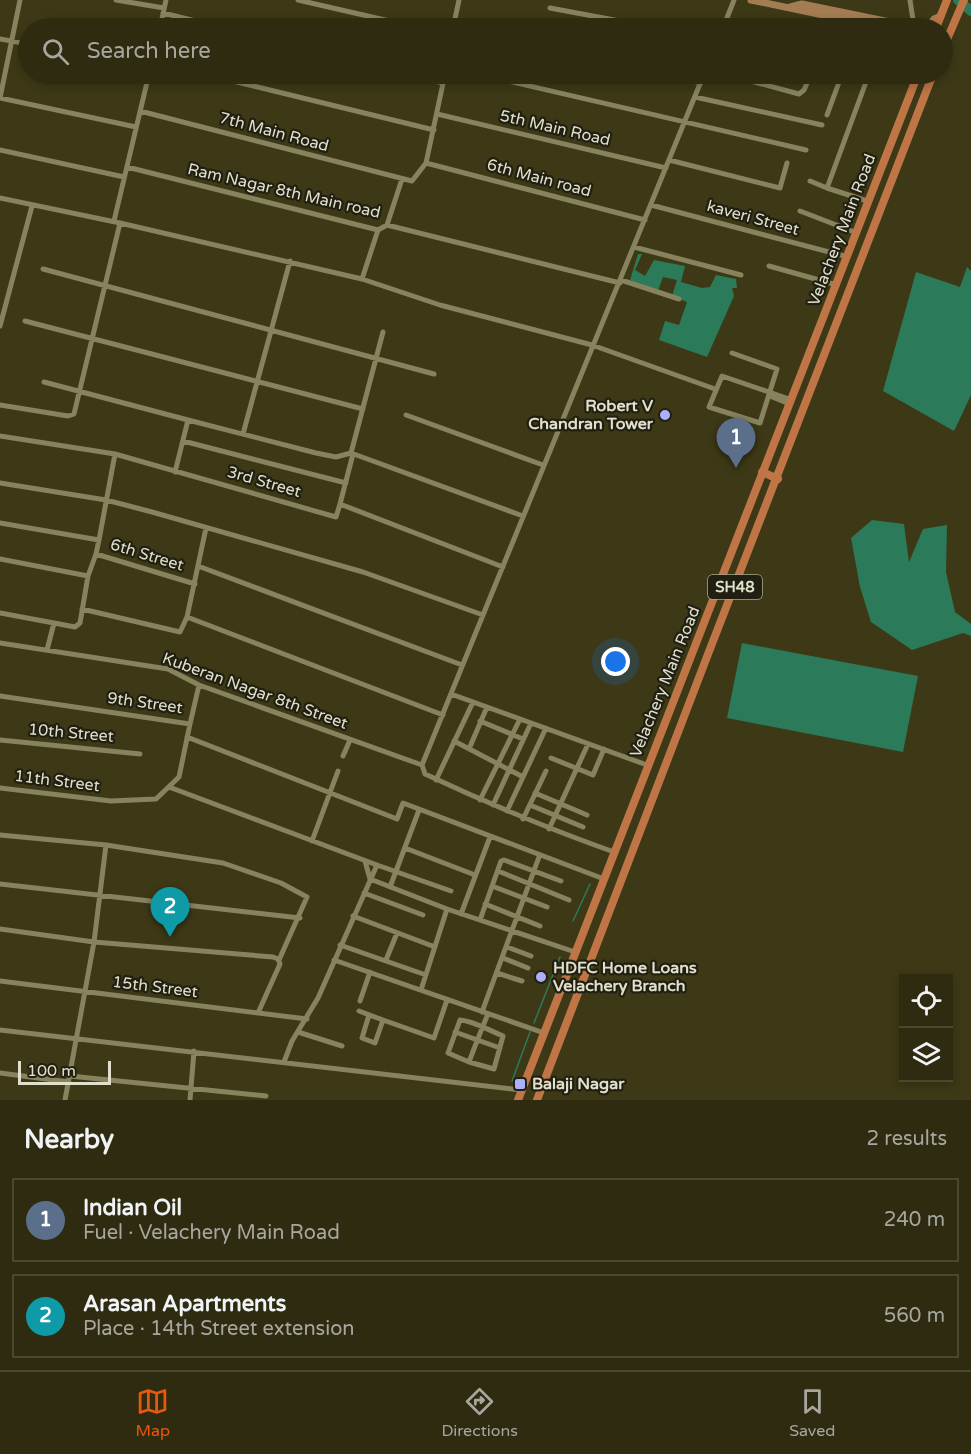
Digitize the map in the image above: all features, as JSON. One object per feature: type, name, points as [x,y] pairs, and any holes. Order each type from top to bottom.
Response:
[{"type":"main road","points":[[751,0],[835,18]]},
{"type":"main road","points":[[936,18],[941,16],[947,0]]},
{"type":"main road","points":[[953,28],[964,0]]},
{"type":"main road","points":[[790,7],[802,4],[868,18]]},
{"type":"main road","name":"Velachery Main Road","points":[[518,1100],[788,401],[837,285],[867,201],[914,84]]},
{"type":"main road","name":"Velachery Main Road","points":[[537,1100],[626,861],[778,479],[929,84]]},
{"type":"main road","points":[[762,472],[778,479]]},
{"type":"street","points":[[20,0],[0,98],[136,126]]},
{"type":"street","points":[[116,0],[189,18]]},
{"type":"street","points":[[162,18],[166,0]]},
{"type":"street","points":[[298,0],[376,18]]},
{"type":"street","points":[[456,18],[459,0]]},
{"type":"street","points":[[727,18],[734,0]]},
{"type":"street","points":[[910,0],[914,18]]},
{"type":"street","points":[[550,8],[604,18]]},
{"type":"street","points":[[0,39],[18,43]]},
{"type":"street","points":[[0,405],[68,416],[74,414],[105,284],[124,177],[147,84]]},
{"type":"street","points":[[245,84],[434,130]]},
{"type":"street","points":[[402,179],[414,180],[426,163],[443,84]]},
{"type":"street","points":[[521,84],[806,150]]},
{"type":"street","points":[[614,852],[523,819],[480,800],[425,774],[422,765],[591,345],[620,281],[701,84]]},
{"type":"street","points":[[762,84],[799,94],[807,84]]},
{"type":"street","points":[[827,115],[838,84]]},
{"type":"street","points":[[827,188],[865,84]]},
{"type":"street","points":[[695,97],[822,124]]},
{"type":"street","name":"7th Main Road","points":[[140,111],[402,179]]},
{"type":"street","name":"5th Main Road","points":[[437,114],[666,168]]},
{"type":"street","points":[[0,150],[124,177]]},
{"type":"street","points":[[669,160],[780,188],[787,163]]},
{"type":"street","name":"6th Main road","points":[[426,163],[645,220]]},
{"type":"street","name":"Ram Nagar 8th Main road","points":[[127,167],[378,230],[387,225],[402,179]]},
{"type":"street","points":[[810,182],[867,201]]},
{"type":"street","points":[[0,198],[117,222],[362,279],[440,305],[591,345],[715,389]]},
{"type":"street","name":"kaveri Street","points":[[651,205],[848,257]]},
{"type":"street","points":[[0,326],[32,206]]},
{"type":"street","points":[[800,211],[857,233]]},
{"type":"street","points":[[387,225],[620,281],[679,299]]},
{"type":"street","points":[[362,279],[378,230]]},
{"type":"street","points":[[634,247],[741,275]]},
{"type":"street","points":[[243,434],[290,261]]},
{"type":"street","points":[[769,266],[837,285]]},
{"type":"street","points":[[43,268],[434,374]]},
{"type":"street","points":[[25,321],[363,410]]},
{"type":"street","points":[[383,332],[340,504],[502,567]]},
{"type":"street","points":[[732,353],[777,369],[768,393],[760,423],[756,424],[710,407],[715,389],[722,376],[768,393],[788,401]]},
{"type":"street","points":[[44,382],[316,453],[336,457],[352,454],[523,516]]},
{"type":"street","points":[[406,416],[543,465]]},
{"type":"street","points":[[175,471],[188,420]]},
{"type":"street","name":"3rd Street","points":[[0,436],[115,454],[336,517],[340,504]]},
{"type":"street","points":[[183,441],[346,483]]},
{"type":"street","points":[[96,554],[115,454]]},
{"type":"street","points":[[0,483],[106,500],[363,572],[483,615]]},
{"type":"street","points":[[0,523],[99,540]]},
{"type":"street","points":[[0,614],[78,626],[82,609],[178,632],[182,629],[187,617],[206,528]]},
{"type":"street","name":"6th Street","points":[[82,609],[88,576],[96,554],[195,584]]},
{"type":"street","points":[[0,559],[88,576]]},
{"type":"street","points":[[198,566],[462,665]]},
{"type":"street","points":[[187,617],[442,716]]},
{"type":"street","points":[[47,650],[54,623]]},
{"type":"street","name":"Kuberan Nagar 8th Street","points":[[0,643],[168,669],[199,685],[422,765]]},
{"type":"street","points":[[190,724],[199,685]]},
{"type":"street","points":[[451,694],[647,765]]},
{"type":"street","name":"9th Street","points":[[0,696],[190,724],[179,777],[169,787]]},
{"type":"street","points":[[436,780],[472,702]]},
{"type":"street","points":[[469,749],[487,707]]},
{"type":"street","points":[[480,800],[520,719]]},
{"type":"street","points":[[480,721],[524,739]]},
{"type":"street","points":[[493,805],[531,723]]},
{"type":"street","points":[[507,811],[546,728]]},
{"type":"street","points":[[187,736],[397,819],[402,803],[604,879]]},
{"type":"street","name":"10th Street","points":[[0,740],[140,754]]},
{"type":"street","points":[[343,756],[350,740]]},
{"type":"street","points":[[454,741],[523,777]]},
{"type":"street","points":[[549,829],[588,744]]},
{"type":"street","points":[[551,758],[592,775],[604,749]]},
{"type":"street","points":[[312,841],[338,771]]},
{"type":"street","points":[[523,819],[546,771]]},
{"type":"street","points":[[169,787],[450,891]]},
{"type":"street","name":"11th Street","points":[[0,788],[111,801],[148,801],[160,797],[169,787]]},
{"type":"street","points":[[535,792],[587,815]]},
{"type":"street","points":[[530,805],[583,827]]},
{"type":"street","points":[[390,886],[419,810]]},
{"type":"street","points":[[0,835],[106,845],[223,863],[281,883],[307,897],[258,1013]]},
{"type":"street","points":[[461,914],[490,837]]},
{"type":"street","points":[[65,1100],[86,992],[106,845]]},
{"type":"street","points":[[405,848],[475,875]]},
{"type":"street","points":[[469,1062],[482,1027],[493,984],[539,856]]},
{"type":"street","points":[[480,920],[501,861],[504,860],[561,881]]},
{"type":"street","points":[[365,861],[370,879]]},
{"type":"street","points":[[284,1062],[298,1032],[307,1019],[377,865]]},
{"type":"street","points":[[498,871],[569,900]]},
{"type":"street","points":[[370,879],[461,914],[575,952]]},
{"type":"street","points":[[0,884],[300,918]]},
{"type":"street","points":[[492,886],[547,907]]},
{"type":"street","points":[[364,893],[423,915]]},
{"type":"street","points":[[485,904],[540,926]]},
{"type":"street","points":[[421,990],[447,909]]},
{"type":"street","points":[[353,916],[435,947]]},
{"type":"street","points":[[0,930],[94,942],[273,957],[279,960]]},
{"type":"street","points":[[386,960],[397,933]]},
{"type":"street","points":[[340,945],[426,975]]},
{"type":"street","points":[[507,947],[531,956]]},
{"type":"street","points":[[503,958],[528,968]]},
{"type":"street","points":[[334,960],[544,1033]]},
{"type":"street","points":[[360,1001],[370,972]]},
{"type":"street","points":[[497,973],[522,981]]},
{"type":"street","name":"15th Street","points":[[0,981],[307,1019]]},
{"type":"street","points":[[493,984],[501,987]]},
{"type":"street","points":[[359,1011],[434,1038],[447,1000]]},
{"type":"street","points":[[369,1015],[362,1038],[375,1043],[383,1020]]},
{"type":"street","points":[[460,1020],[482,1027],[503,1036],[494,1069],[448,1055],[460,1020]]},
{"type":"street","points":[[0,1030],[521,1090]]},
{"type":"street","points":[[298,1032],[342,1046]]},
{"type":"street","points":[[455,1032],[500,1048]]},
{"type":"street","points":[[190,1100],[194,1051]]},
{"type":"street","points":[[0,1073],[266,1096]]},
{"type":"shaded area","points":[[638,254],[642,254],[635,270],[645,276],[654,260],[685,266],[681,282],[702,288],[710,287],[716,275],[736,279],[737,288],[732,288],[734,296],[707,357],[659,340],[665,321],[679,325],[687,302],[672,296],[677,280],[663,277],[658,291],[630,280]]},
{"type":"shaded area","points":[[967,267],[971,271],[971,395],[954,431],[883,391],[916,272],[960,287]]},
{"type":"shaded area","points":[[872,520],[904,524],[909,562],[923,529],[947,525],[946,572],[955,612],[971,624],[971,636],[963,633],[912,650],[871,622],[860,587],[851,538]]},
{"type":"shaded area","points":[[742,643],[918,676],[903,752],[727,718]]},
{"type":"waterway","points":[[958,0],[971,11]]},
{"type":"waterway","points":[[573,921],[590,884]]},
{"type":"waterway","points":[[534,1023],[560,957]]},
{"type":"waterway","points":[[512,1081],[530,1032]]},
{"type":"place","name":"Robert V Chandran Tower","points":[[665,415]]},
{"type":"place","name":"Indian Oil","points":[[736,468]]},
{"type":"place","name":"Arasan Apartments","points":[[170,937]]},
{"type":"place","name":"HDFC Home Loans Velachery Branch","points":[[541,977]]},
{"type":"place","name":"Balaji Nagar","points":[[520,1084]]}]
